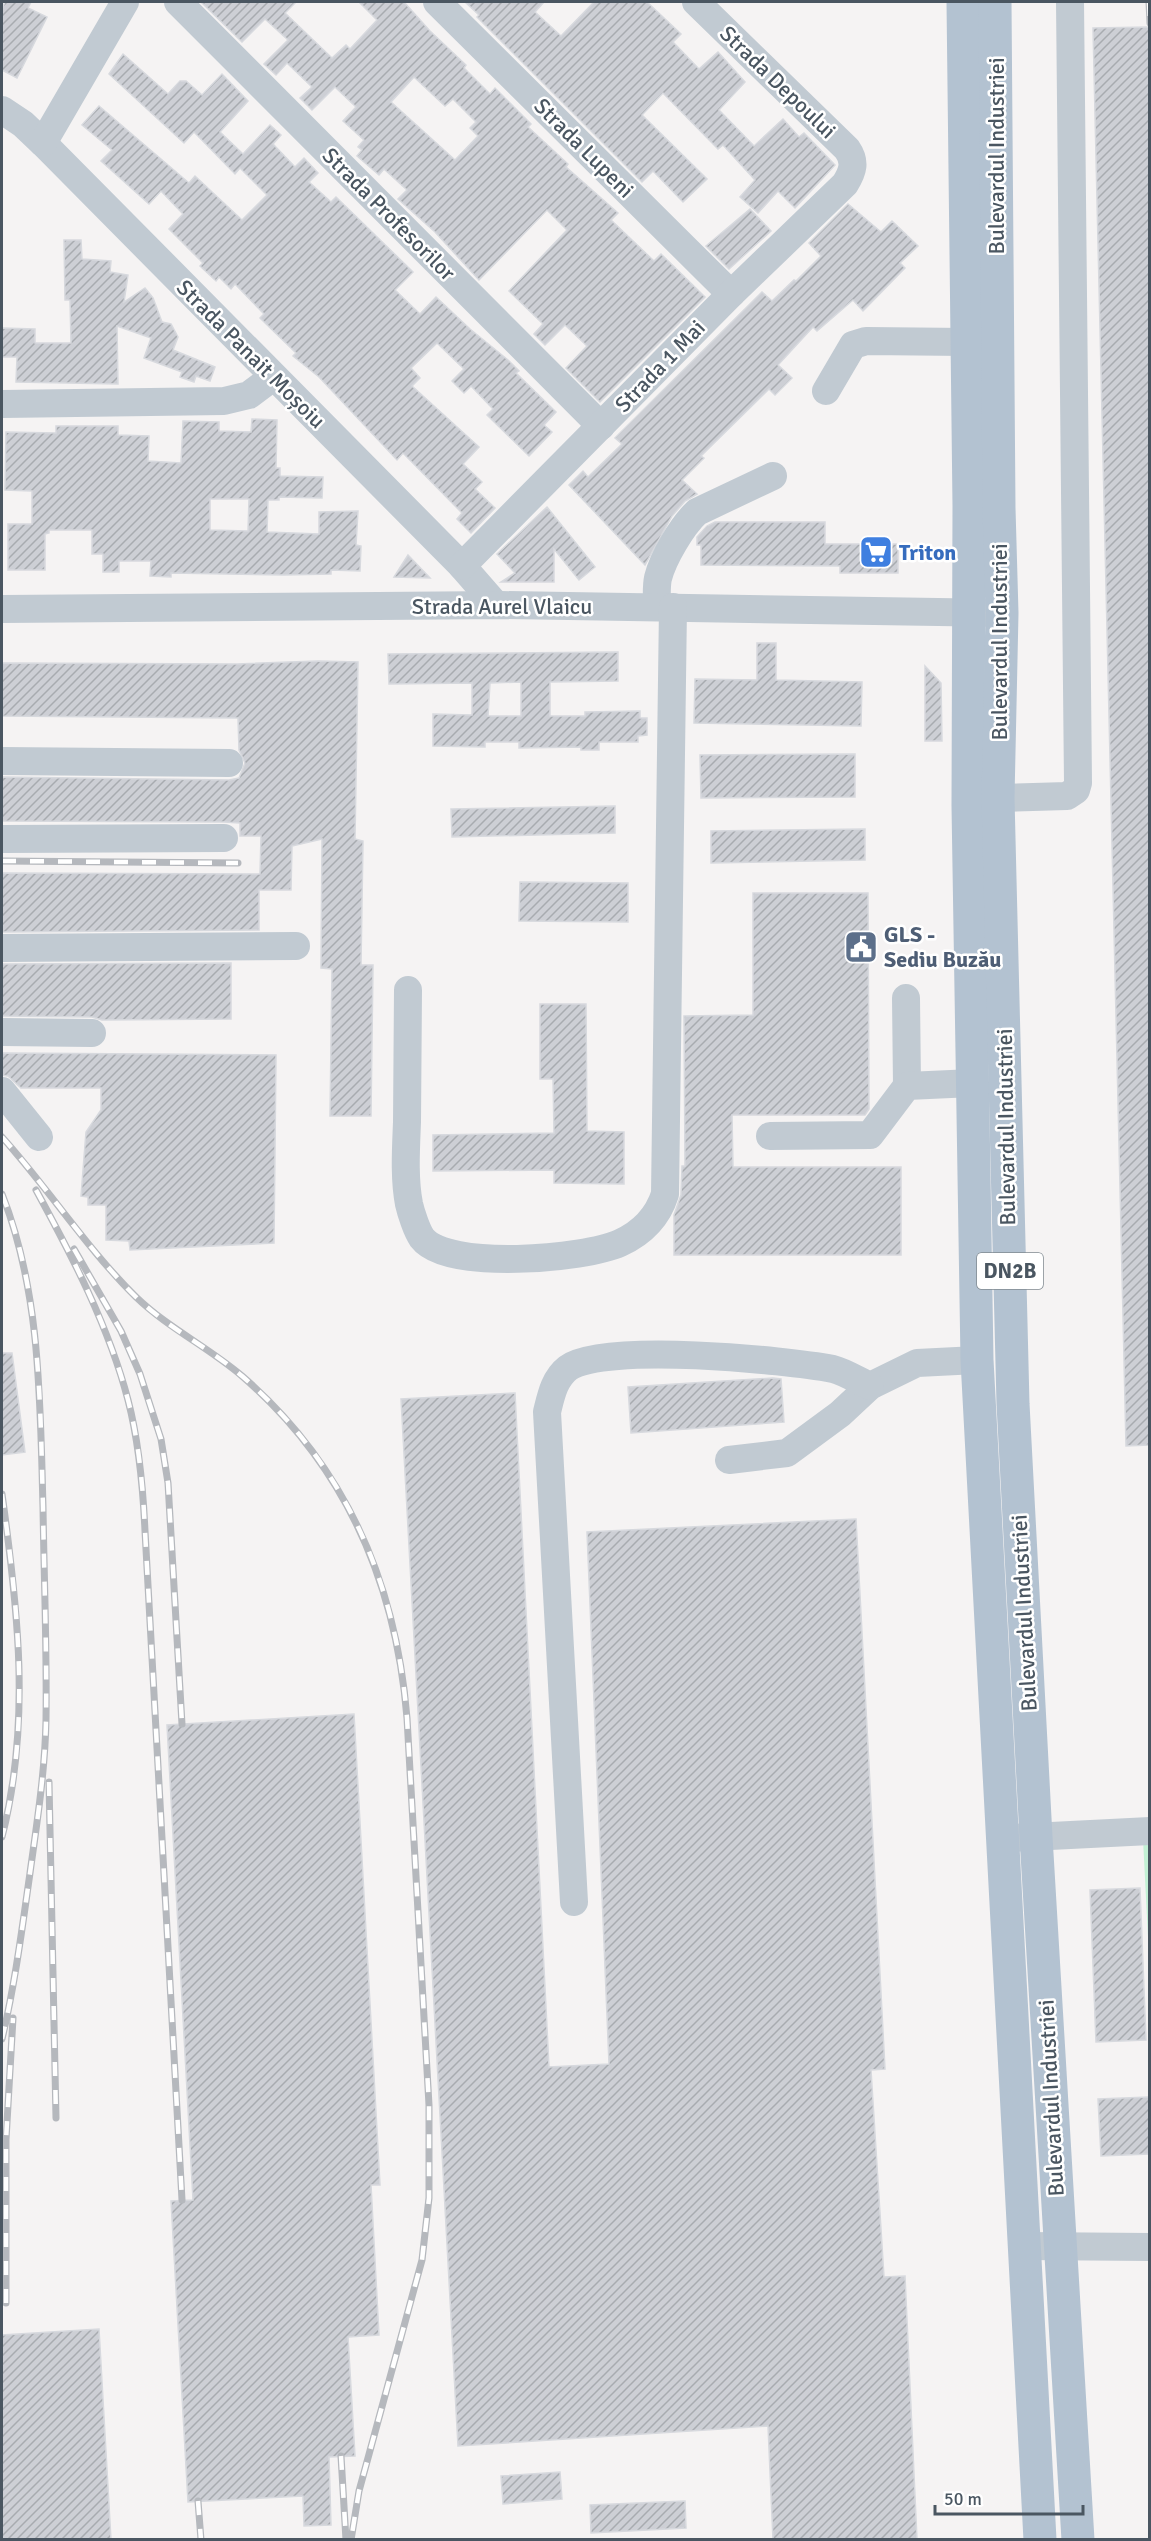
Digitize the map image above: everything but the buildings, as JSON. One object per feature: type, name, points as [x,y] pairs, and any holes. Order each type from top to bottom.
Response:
[{"type":"main road","name":"Bulevardul Industriei","points":[[963,2],[969,613],[968,807],[977,1360],[1040,2540]]},
{"type":"main road","name":"Bulevardul Industriei","points":[[996,2],[999,497],[1002,613],[998,798],[1013,1404],[1078,2540]]},
{"type":"street","points":[[43,143],[126,2]]},
{"type":"street","name":"Strada Profesorilor","points":[[178,2],[601,426]]},
{"type":"street","name":"Strada Lupeni","points":[[437,2],[731,294]]},
{"type":"street","name":"Strada Depoului","points":[[696,2],[847,149],[854,159],[853,165]]},
{"type":"street","points":[[998,798],[1067,796],[1076,790],[1078,783],[1070,2]]},
{"type":"street","name":"Strada Panait Moșoiu","points":[[2,110],[23,124],[43,143],[462,566],[496,605]]},
{"type":"street","name":"Strada 1 Mai","points":[[462,566],[731,294],[845,184],[853,165]]},
{"type":"street","points":[[826,391],[853,345],[866,341],[967,342]]},
{"type":"street","points":[[2,404],[224,401],[249,395],[273,377]]},
{"type":"street","points":[[408,990],[406,1144],[409,1205],[422,1238],[444,1253],[483,1259],[576,1255],[620,1243],[646,1226],[660,1210],[665,1194],[665,607],[659,576],[682,528],[690,519],[698,512],[773,476]]},
{"type":"street","name":"Strada Aurel Vlaicu","points":[[2,609],[496,605],[1002,613]]},
{"type":"street","points":[[2,761],[229,763]]},
{"type":"street","points":[[2,839],[224,838]]},
{"type":"street","points":[[2,948],[296,946]]},
{"type":"street","points":[[770,1136],[870,1135],[907,1086],[906,998]]},
{"type":"street","points":[[2,1032],[92,1033]]},
{"type":"street","points":[[907,1086],[973,1083]]},
{"type":"street","points":[[2,1091],[39,1137]]},
{"type":"street","points":[[574,1902],[547,1412],[553,1386],[569,1367],[603,1359],[696,1354],[836,1370],[870,1386]]},
{"type":"street","points":[[729,1460],[787,1453],[840,1414],[870,1386],[917,1363],[977,1360]]},
{"type":"street","points":[[836,1370],[840,1414]]},
{"type":"street","points":[[1002,1839],[1149,1831]]},
{"type":"street","points":[[1024,2246],[1149,2247]]},
{"type":"green space","points":[[1149,1838],[1149,1957],[1143,1839]]},
{"type":"railway","points":[[1149,2],[1150,23]]},
{"type":"railway","points":[[2,861],[238,863]]},
{"type":"railway","points":[[2,1137],[118,1279],[148,1308],[242,1376],[278,1411],[310,1448],[337,1488],[359,1530],[377,1574],[391,1620],[401,1668],[407,1718],[429,2105],[429,2198],[422,2260],[359,2491],[351,2540]]},
{"type":"railway","points":[[36,1190],[76,1266],[111,1346],[128,1400],[138,1448],[144,1514],[182,2200]]},
{"type":"railway","points":[[2,1194],[15,1232],[24,1270],[36,1348],[41,1428],[46,1693],[44,1759],[38,1816],[18,1956],[2,2039]]},
{"type":"railway","points":[[74,1249],[121,1331],[140,1374],[161,1439],[168,1483],[182,1724]]},
{"type":"railway","points":[[2,1494],[13,1580],[19,1666],[16,1751],[11,1794],[2,1837]]},
{"type":"railway","points":[[49,1782],[56,2118]]},
{"type":"railway","points":[[6,2303],[6,2140],[13,2018]]},
{"type":"railway","points":[[341,2456],[346,2540]]},
{"type":"railway","points":[[198,2501],[201,2540]]},
{"type":"place","name":"Triton","points":[[876,552]]},
{"type":"place","name":"GLS - Sediu Buzău","points":[[861,947]]}]
